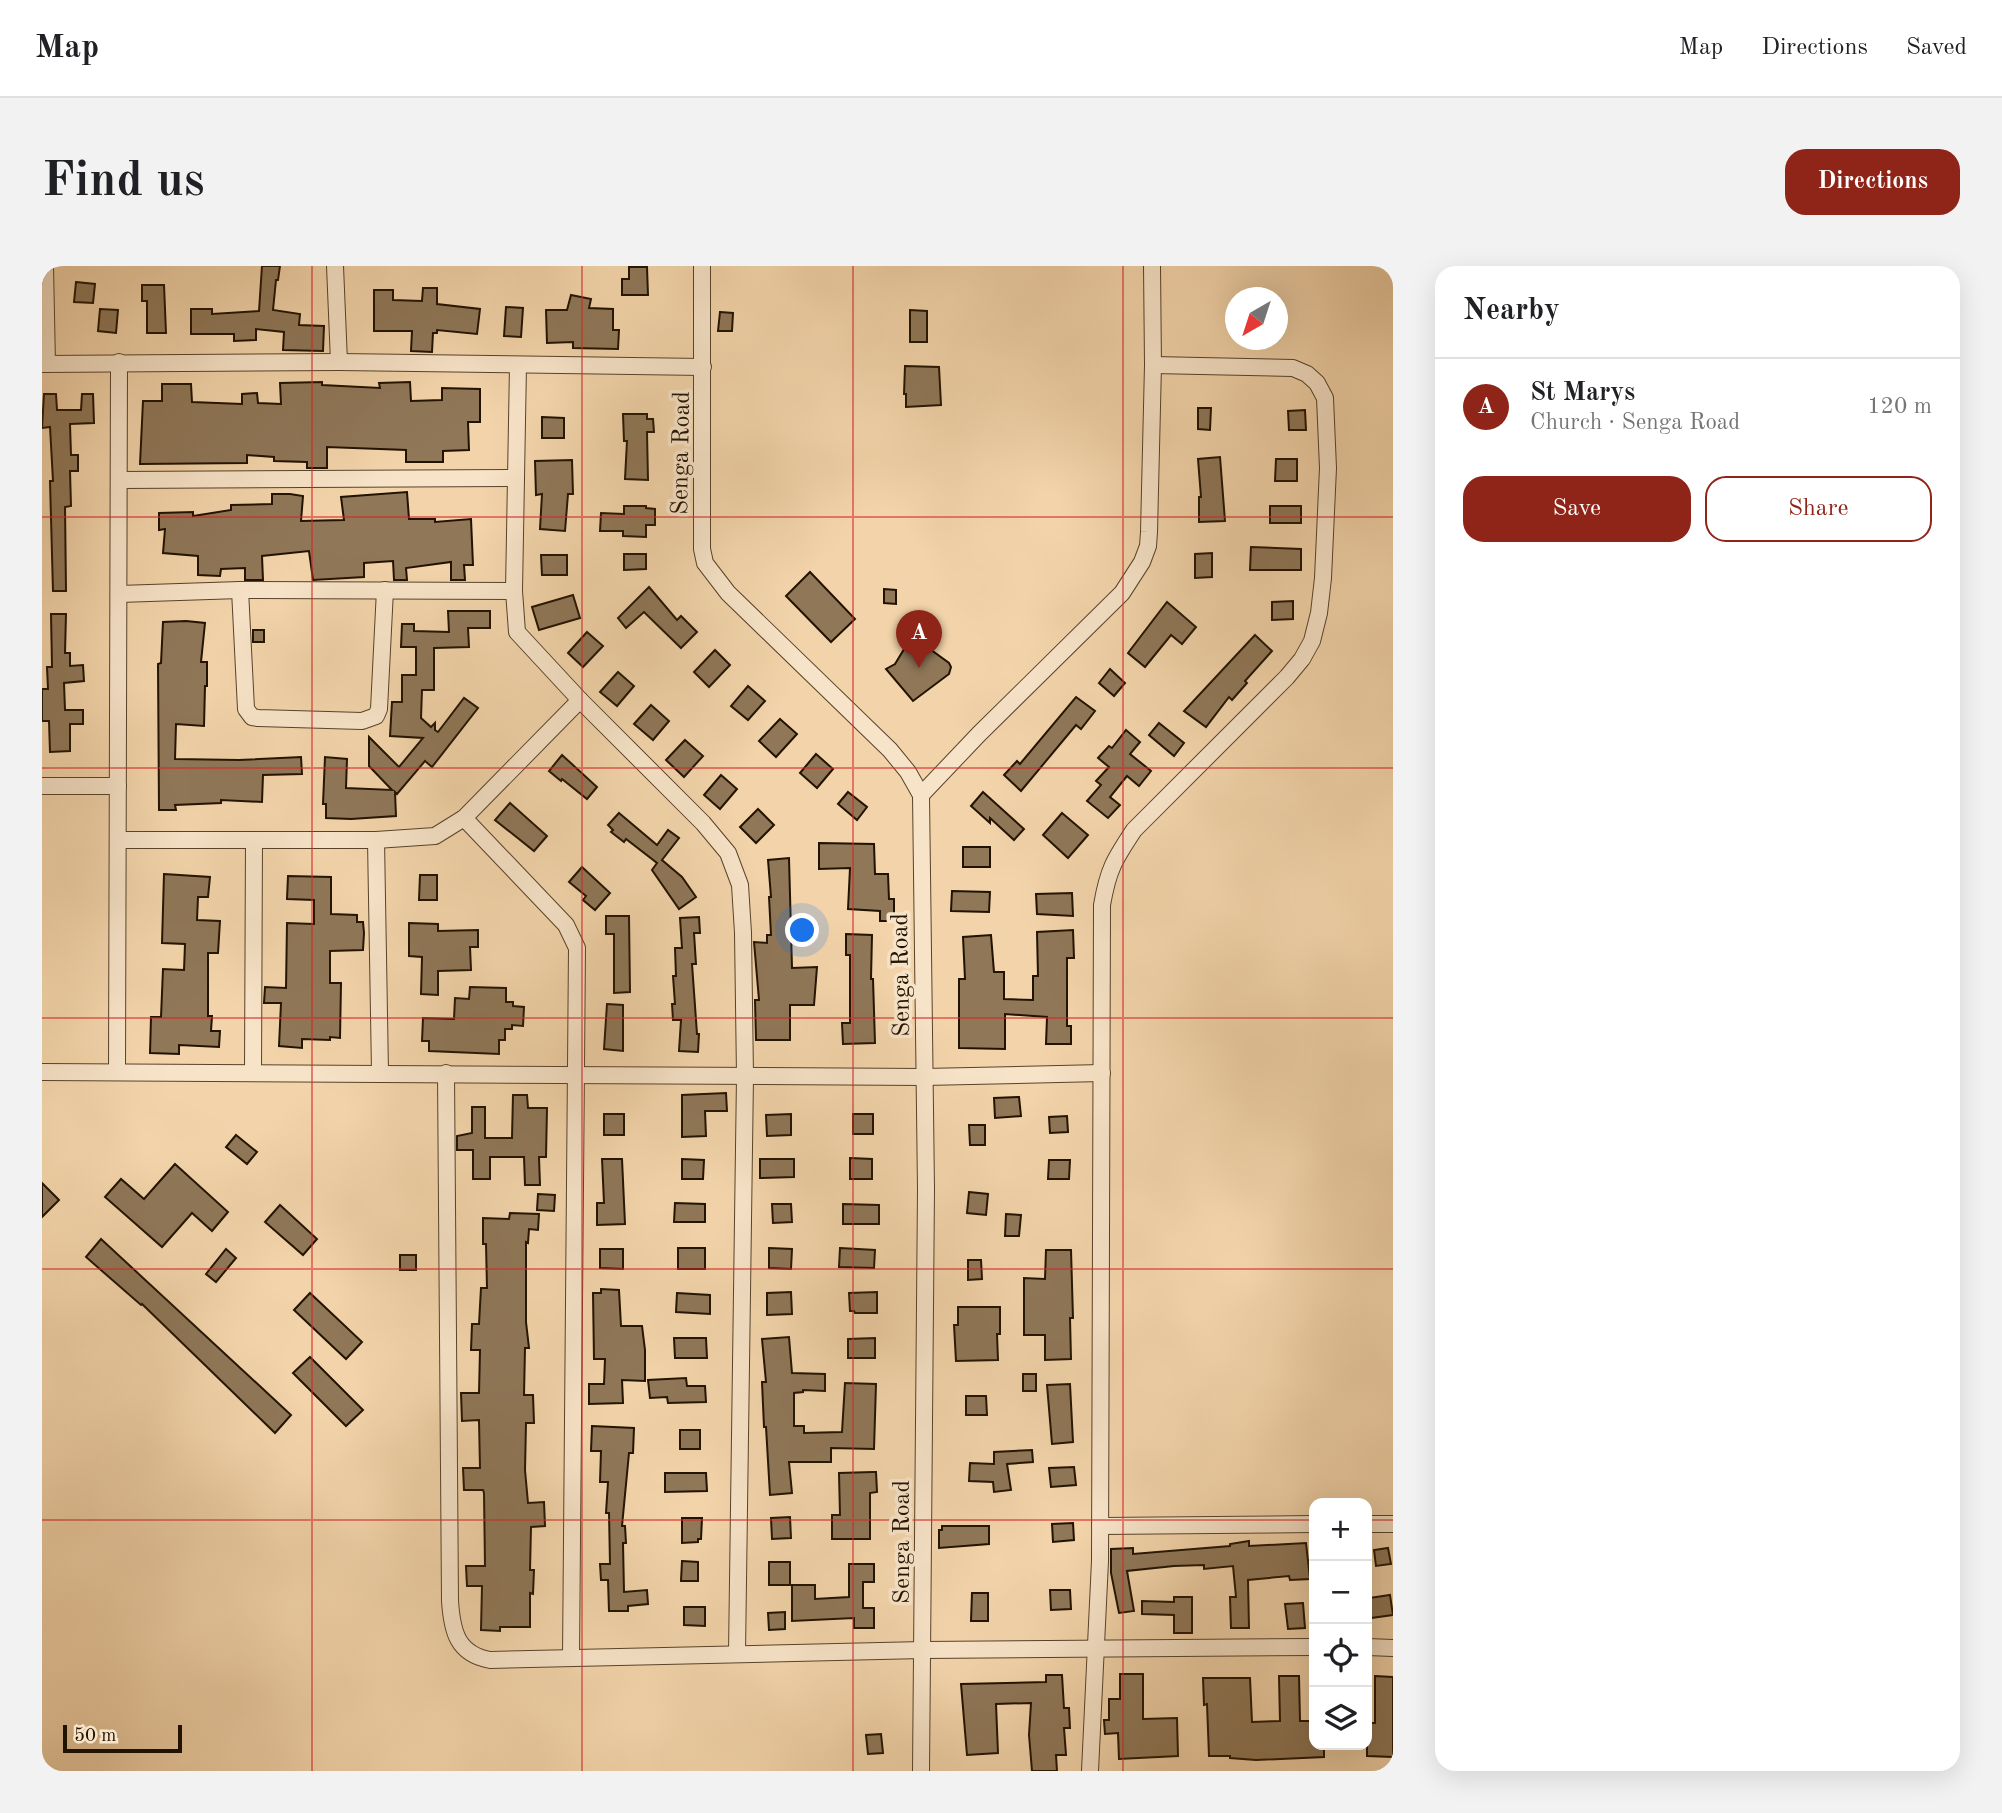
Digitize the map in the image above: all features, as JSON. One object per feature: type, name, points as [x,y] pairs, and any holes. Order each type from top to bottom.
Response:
[{"type":"street","points":[[45,266],[44,364],[339,362],[703,367]]},
{"type":"street","points":[[335,266],[339,362]]},
{"type":"street","name":"Senga Road","points":[[702,266],[702,550],[705,563],[728,593],[899,760],[921,794],[926,1189],[920,1771]]},
{"type":"street","points":[[921,794],[1122,593],[1142,562],[1148,546],[1149,532],[1153,365],[1152,266]]},
{"type":"street","points":[[117,1072],[119,362]]},
{"type":"street","points":[[518,365],[514,591],[515,624],[520,637],[703,823],[728,853],[740,886],[745,1076],[737,1653]]},
{"type":"street","points":[[1101,1771],[1090,1771],[1100,1526],[1102,905],[1107,876],[1116,856],[1134,831],[1302,659],[1312,640],[1324,578],[1328,468],[1325,398],[1317,383],[1307,374],[1293,368],[1153,365]]},
{"type":"street","points":[[119,480],[516,478]]},
{"type":"street","points":[[119,594],[240,590],[514,591]]},
{"type":"street","points":[[240,590],[248,714],[258,718],[362,721],[376,716],[379,709],[385,590]]},
{"type":"street","points":[[118,840],[376,840],[435,836],[464,818],[580,700]]},
{"type":"street","points":[[42,786],[118,786]]},
{"type":"street","points":[[464,818],[566,925],[575,941],[578,954],[571,1657]]},
{"type":"street","points":[[253,1073],[254,840]]},
{"type":"street","points":[[376,840],[380,1072]]},
{"type":"street","points":[[42,1072],[924,1077],[1102,1073]]},
{"type":"street","points":[[446,1073],[451,1624],[463,1647],[481,1659],[923,1650],[1309,1647]]},
{"type":"street","points":[[1100,1526],[1309,1524]]},
{"type":"street","points":[[1372,1524],[1393,1524]]},
{"type":"street","points":[[1372,1647],[1393,1647]]},
{"type":"building","points":[[262,266],[280,266],[273,310],[300,314],[299,325],[324,326],[323,351],[283,350],[284,332],[256,329],[256,340],[234,341],[234,334],[191,334],[191,309],[212,309],[212,314],[259,311]]},
{"type":"building","points":[[629,267],[647,267],[648,295],[622,295],[622,279],[629,279]]},
{"type":"building","points":[[76,282],[95,284],[93,303],[74,302]]},
{"type":"building","points":[[142,285],[164,285],[166,333],[147,333],[147,301],[142,301]]},
{"type":"building","points":[[423,288],[437,288],[437,304],[480,309],[477,334],[437,330],[437,333],[433,333],[432,352],[411,351],[412,331],[374,331],[374,290],[393,290],[393,300],[422,301]]},
{"type":"building","points":[[571,295],[591,299],[589,308],[613,309],[613,330],[619,330],[618,349],[573,348],[573,342],[547,343],[546,310],[567,310]]},
{"type":"building","points":[[506,307],[523,308],[521,337],[504,336]]},
{"type":"building","points":[[100,309],[118,310],[116,333],[98,331]]},
{"type":"building","points":[[910,310],[927,311],[927,342],[910,342]]},
{"type":"building","points":[[720,312],[733,313],[732,331],[718,331]]},
{"type":"building","points":[[905,366],[939,367],[941,405],[906,407]]},
{"type":"building","points":[[322,382],[322,385],[380,388],[379,383],[410,382],[411,401],[442,400],[442,388],[480,389],[480,422],[468,422],[469,450],[443,451],[443,462],[406,462],[406,450],[327,447],[327,468],[307,468],[307,462],[274,461],[274,457],[247,455],[247,463],[140,464],[143,401],[162,401],[162,384],[191,384],[192,402],[242,404],[242,394],[257,393],[258,403],[281,404],[280,383]]},
{"type":"building","points":[[44,394],[56,394],[57,410],[81,410],[82,394],[93,394],[94,423],[70,424],[71,455],[78,455],[78,471],[70,471],[71,506],[65,507],[66,591],[53,591],[50,481],[53,481],[50,427],[42,428]]},
{"type":"building","points":[[1198,408],[1211,408],[1210,430],[1198,429]]},
{"type":"building","points":[[1305,410],[1306,430],[1289,430],[1288,411]]},
{"type":"building","points":[[623,414],[647,414],[647,419],[653,419],[654,432],[647,432],[648,480],[625,479],[627,441],[624,441]]},
{"type":"building","points":[[542,417],[564,418],[564,438],[542,438]]},
{"type":"building","points":[[1220,457],[1225,521],[1199,522],[1201,497],[1198,459]]},
{"type":"building","points":[[1276,459],[1297,459],[1297,481],[1275,481]]},
{"type":"building","points":[[572,460],[573,494],[568,494],[565,531],[540,529],[542,494],[536,495],[535,461]]},
{"type":"building","points":[[407,492],[409,519],[435,519],[435,522],[471,519],[473,565],[464,565],[465,580],[451,580],[451,562],[406,568],[407,580],[394,580],[393,561],[364,563],[364,577],[313,580],[309,551],[262,556],[263,580],[245,580],[245,568],[221,569],[220,576],[198,575],[198,556],[163,553],[165,529],[159,530],[159,513],[193,512],[193,516],[231,510],[231,505],[272,504],[272,494],[290,494],[303,496],[301,521],[344,520],[341,497]]},
{"type":"building","points":[[624,506],[646,506],[655,509],[655,525],[646,525],[646,537],[623,536],[623,531],[600,531],[601,513],[624,514]]},
{"type":"building","points":[[1270,506],[1301,506],[1301,523],[1270,523]]},
{"type":"building","points":[[1251,547],[1301,549],[1301,570],[1250,570]]},
{"type":"building","points":[[1212,553],[1212,577],[1195,578],[1195,554]]},
{"type":"building","points":[[624,554],[646,554],[646,569],[624,570]]},
{"type":"building","points":[[541,555],[567,555],[567,575],[542,575]]},
{"type":"building","points":[[810,572],[855,619],[831,642],[786,596]]},
{"type":"building","points":[[649,587],[677,620],[681,616],[697,632],[681,648],[644,612],[626,628],[618,618]]},
{"type":"building","points":[[884,589],[896,590],[896,604],[884,603]]},
{"type":"building","points":[[573,595],[580,618],[539,630],[532,607]]},
{"type":"building","points":[[1293,601],[1293,619],[1272,620],[1272,602]]},
{"type":"building","points":[[1167,602],[1196,627],[1182,644],[1171,635],[1145,667],[1128,653]]},
{"type":"building","points":[[448,611],[490,611],[490,628],[468,628],[469,647],[434,648],[434,690],[422,690],[421,718],[431,727],[435,723],[435,730],[438,732],[464,698],[478,708],[432,767],[425,761],[397,794],[395,792],[396,816],[326,818],[326,804],[323,804],[325,757],[347,759],[346,788],[392,790],[369,766],[369,737],[399,767],[423,738],[390,736],[392,702],[402,702],[402,675],[416,675],[416,647],[401,647],[402,624],[414,624],[414,631],[449,632]]},
{"type":"building","points":[[51,614],[66,614],[65,653],[70,653],[70,666],[83,665],[84,681],[64,683],[65,710],[83,710],[83,724],[70,724],[70,751],[50,752],[49,721],[42,721],[42,689],[48,689],[47,667],[52,667]]},
{"type":"building","points":[[163,622],[205,623],[201,662],[207,662],[204,726],[176,724],[175,759],[301,757],[302,774],[263,775],[262,802],[221,800],[221,803],[175,805],[176,810],[159,810],[158,664],[161,663]]},
{"type":"building","points":[[253,630],[264,630],[264,642],[253,642]]},
{"type":"building","points":[[587,632],[603,646],[583,667],[568,653]]},
{"type":"building","points":[[1255,635],[1272,651],[1232,700],[1229,697],[1206,727],[1184,711]]},
{"type":"building","points":[[912,636],[951,667],[949,674],[913,701],[886,669],[895,664]]},
{"type":"building","points":[[715,650],[730,665],[709,687],[694,672]]},
{"type":"building","points":[[1110,669],[1125,683],[1114,696],[1099,683]]},
{"type":"building","points":[[618,672],[634,686],[617,706],[600,692]]},
{"type":"building","points":[[748,686],[765,701],[748,720],[731,706]]},
{"type":"building","points":[[1076,697],[1095,711],[1081,729],[1076,725],[1021,791],[1004,775],[1017,761],[1020,764]]},
{"type":"building","points":[[651,705],[669,721],[653,740],[634,724]]},
{"type":"building","points":[[780,719],[797,734],[776,757],[759,741]]},
{"type":"building","points":[[1159,723],[1184,743],[1174,756],[1149,735]]},
{"type":"building","points":[[1126,730],[1140,742],[1130,754],[1151,771],[1139,786],[1127,776],[1110,797],[1120,805],[1108,818],[1087,801],[1101,785],[1096,781],[1109,767],[1098,758],[1109,746],[1112,748]]},
{"type":"building","points":[[685,740],[703,756],[684,777],[666,760]]},
{"type":"building","points":[[816,754],[833,769],[817,788],[800,773]]},
{"type":"building","points":[[562,755],[597,787],[587,799],[549,771]]},
{"type":"building","points":[[721,775],[737,789],[720,809],[704,795]]},
{"type":"building","points":[[848,792],[867,807],[857,820],[838,804]]},
{"type":"building","points":[[983,792],[1024,829],[1014,840],[990,818],[990,823],[971,806]]},
{"type":"building","points":[[510,803],[547,836],[534,851],[495,820]]},
{"type":"building","points":[[758,809],[774,825],[756,843],[740,827]]},
{"type":"building","points":[[619,813],[657,845],[668,830],[679,838],[662,860],[682,877],[696,897],[679,909],[652,870],[657,863],[626,839],[624,842],[611,832],[613,830],[608,825]]},
{"type":"building","points":[[1062,813],[1088,835],[1068,858],[1043,835]]},
{"type":"building","points":[[819,843],[874,844],[875,874],[888,874],[889,899],[894,899],[894,921],[880,921],[880,911],[848,909],[850,868],[819,869]]},
{"type":"building","points":[[963,847],[990,847],[990,867],[963,867]]},
{"type":"building","points":[[789,858],[792,968],[817,967],[814,1005],[790,1005],[790,1040],[756,1040],[755,1000],[759,1000],[754,942],[767,943],[767,935],[771,935],[768,860]]},
{"type":"building","points":[[582,867],[610,893],[595,910],[583,900],[586,896],[569,882]]},
{"type":"building","points":[[164,874],[210,877],[208,897],[198,897],[197,920],[220,921],[218,953],[208,953],[208,1016],[212,1016],[211,1031],[220,1031],[219,1047],[179,1045],[179,1054],[150,1053],[151,1017],[161,1017],[163,969],[184,970],[185,944],[162,943]]},
{"type":"building","points":[[420,875],[437,875],[437,900],[419,900]]},
{"type":"building","points":[[288,876],[331,877],[331,914],[357,915],[357,922],[363,922],[364,933],[363,950],[330,951],[330,983],[341,983],[340,1038],[302,1039],[302,1048],[279,1046],[281,1003],[264,1003],[265,987],[286,988],[287,923],[314,924],[314,900],[287,899]]},
{"type":"building","points":[[952,891],[990,892],[989,912],[951,911]]},
{"type":"building","points":[[1072,893],[1073,916],[1037,914],[1036,894]]},
{"type":"building","points":[[606,916],[629,916],[630,992],[614,993],[614,934],[606,934]]},
{"type":"building","points":[[699,917],[700,933],[694,933],[696,964],[692,964],[699,1034],[698,1052],[679,1051],[681,1020],[673,1020],[672,1004],[675,1004],[675,948],[682,948],[680,918]]},
{"type":"building","points":[[409,923],[438,924],[438,931],[478,930],[478,947],[470,947],[471,970],[438,971],[438,995],[421,994],[422,957],[409,956]]},
{"type":"building","points":[[1073,930],[1074,958],[1067,958],[1067,1026],[1071,1026],[1071,1044],[1046,1044],[1047,1017],[1005,1014],[1005,1049],[959,1048],[959,979],[965,979],[963,937],[991,935],[994,972],[1004,972],[1004,999],[1033,1000],[1033,976],[1038,976],[1037,932]]},
{"type":"building","points":[[846,934],[872,935],[871,979],[875,1043],[843,1044],[842,1023],[850,1023],[850,955],[846,955]]},
{"type":"building","points":[[470,987],[506,988],[506,1002],[524,1007],[523,1026],[512,1025],[512,1029],[505,1029],[505,1040],[499,1040],[499,1054],[429,1051],[429,1041],[422,1041],[423,1018],[454,1019],[455,998],[469,999]]},
{"type":"building","points":[[607,1004],[623,1005],[623,1051],[604,1049]]},
{"type":"building","points":[[726,1093],[727,1111],[705,1111],[706,1136],[682,1137],[682,1095]]},
{"type":"building","points":[[513,1095],[527,1095],[528,1108],[547,1108],[546,1157],[539,1157],[540,1185],[525,1185],[524,1157],[490,1157],[490,1179],[473,1179],[473,1150],[457,1150],[457,1136],[472,1133],[472,1107],[485,1107],[485,1138],[512,1138]]},
{"type":"building","points":[[1019,1097],[1021,1116],[995,1118],[994,1098]]},
{"type":"building","points":[[604,1114],[624,1114],[624,1135],[604,1135]]},
{"type":"building","points":[[791,1114],[791,1135],[767,1136],[766,1115]]},
{"type":"building","points":[[853,1114],[873,1114],[873,1134],[853,1134]]},
{"type":"building","points":[[1067,1116],[1068,1132],[1050,1133],[1049,1117]]},
{"type":"building","points":[[969,1125],[985,1125],[985,1145],[970,1145]]},
{"type":"building","points":[[236,1135],[257,1152],[247,1164],[226,1147]]},
{"type":"building","points":[[850,1158],[872,1159],[872,1179],[850,1179]]},
{"type":"building","points":[[602,1159],[622,1159],[625,1224],[597,1225],[597,1203],[604,1203]]},
{"type":"building","points":[[682,1159],[704,1160],[703,1179],[682,1179]]},
{"type":"building","points":[[760,1159],[794,1159],[794,1177],[760,1178]]},
{"type":"building","points":[[1049,1160],[1070,1160],[1069,1179],[1048,1179]]},
{"type":"building","points":[[175,1164],[228,1212],[212,1231],[192,1213],[162,1247],[105,1197],[121,1179],[144,1199]]},
{"type":"building","points":[[42,1183],[59,1200],[42,1217]]},
{"type":"building","points":[[969,1192],[988,1194],[986,1215],[967,1213]]},
{"type":"building","points":[[538,1194],[555,1195],[554,1211],[537,1210]]},
{"type":"building","points":[[675,1203],[705,1204],[705,1222],[674,1222]]},
{"type":"building","points":[[772,1204],[791,1204],[792,1222],[773,1223]]},
{"type":"building","points":[[843,1204],[879,1205],[879,1224],[843,1224]]},
{"type":"building","points":[[280,1205],[317,1239],[303,1255],[265,1222]]},
{"type":"building","points":[[510,1213],[539,1214],[538,1230],[529,1229],[528,1243],[526,1242],[526,1322],[529,1348],[525,1348],[524,1395],[533,1395],[534,1423],[526,1423],[525,1470],[528,1503],[544,1502],[545,1526],[531,1527],[530,1570],[534,1570],[533,1594],[530,1593],[530,1627],[500,1627],[500,1631],[481,1630],[482,1586],[467,1586],[466,1566],[485,1566],[484,1493],[483,1490],[464,1490],[463,1468],[480,1468],[479,1420],[462,1421],[461,1393],[479,1393],[480,1350],[471,1350],[472,1324],[479,1324],[481,1288],[487,1288],[483,1218],[509,1219]]},
{"type":"building","points":[[1006,1214],[1021,1215],[1019,1236],[1005,1236]]},
{"type":"building","points":[[101,1239],[291,1415],[275,1433],[142,1304],[86,1257]]},
{"type":"building","points":[[678,1248],[705,1248],[705,1269],[678,1269]]},
{"type":"building","points":[[769,1248],[792,1249],[791,1269],[769,1268]]},
{"type":"building","points":[[840,1248],[875,1250],[874,1268],[839,1267]]},
{"type":"building","points":[[226,1249],[236,1258],[216,1282],[206,1274]]},
{"type":"building","points":[[600,1249],[623,1249],[623,1269],[600,1268]]},
{"type":"building","points":[[1046,1250],[1071,1250],[1071,1359],[1045,1360],[1045,1335],[1024,1335],[1024,1278],[1045,1279]]},
{"type":"building","points":[[400,1255],[416,1255],[416,1270],[400,1270]]},
{"type":"building","points":[[968,1260],[981,1260],[982,1279],[968,1280]]},
{"type":"building","points":[[601,1289],[619,1290],[621,1326],[642,1326],[645,1381],[622,1380],[623,1403],[589,1404],[589,1384],[604,1384],[605,1359],[594,1359],[593,1293],[601,1293]]},
{"type":"building","points":[[791,1292],[792,1314],[767,1315],[767,1293]]},
{"type":"building","points":[[877,1292],[877,1313],[850,1311],[849,1293]]},
{"type":"building","points":[[310,1293],[362,1342],[346,1359],[294,1310]]},
{"type":"building","points":[[677,1293],[710,1295],[710,1314],[676,1312]]},
{"type":"building","points":[[958,1307],[1000,1307],[998,1360],[956,1361],[954,1325],[958,1325]]},
{"type":"building","points":[[789,1337],[792,1373],[825,1374],[825,1391],[803,1390],[794,1393],[794,1426],[804,1426],[804,1433],[842,1432],[845,1383],[876,1384],[874,1449],[831,1448],[831,1462],[789,1462],[792,1493],[770,1495],[764,1427],[762,1382],[766,1382],[762,1339]]},
{"type":"building","points":[[674,1338],[706,1338],[707,1358],[675,1358]]},
{"type":"building","points":[[875,1338],[875,1358],[848,1358],[848,1339]]},
{"type":"building","points":[[310,1357],[363,1410],[346,1426],[293,1373]]},
{"type":"building","points":[[1023,1374],[1036,1374],[1036,1391],[1023,1391]]},
{"type":"building","points":[[686,1378],[687,1386],[705,1386],[706,1402],[668,1403],[667,1397],[650,1398],[648,1380]]},
{"type":"building","points":[[1070,1384],[1073,1442],[1052,1444],[1047,1385]]},
{"type":"building","points":[[966,1396],[986,1396],[987,1415],[966,1415]]},
{"type":"building","points":[[592,1426],[634,1428],[622,1526],[625,1526],[626,1543],[623,1543],[624,1592],[647,1590],[648,1604],[628,1606],[628,1611],[609,1611],[608,1580],[601,1580],[600,1564],[610,1564],[609,1513],[606,1513],[608,1482],[600,1482],[601,1451],[591,1451]]},
{"type":"building","points":[[680,1430],[700,1430],[700,1449],[680,1449]]},
{"type":"building","points":[[1032,1450],[1033,1462],[1007,1464],[1011,1490],[994,1492],[993,1482],[969,1481],[970,1463],[994,1464],[994,1452]]},
{"type":"building","points":[[1074,1467],[1076,1485],[1051,1487],[1049,1468]]},
{"type":"building","points":[[876,1472],[877,1492],[870,1493],[870,1539],[832,1539],[832,1515],[840,1515],[839,1473]]},
{"type":"building","points":[[665,1473],[706,1473],[707,1491],[665,1492]]},
{"type":"building","points":[[790,1517],[791,1538],[772,1539],[771,1518]]},
{"type":"building","points":[[682,1518],[702,1518],[701,1539],[698,1539],[698,1542],[682,1543]]},
{"type":"building","points":[[1073,1523],[1074,1540],[1053,1542],[1052,1524]]},
{"type":"building","points":[[942,1526],[989,1526],[989,1544],[939,1548],[939,1530],[942,1530]]},
{"type":"building","points":[[1249,1541],[1249,1546],[1306,1543],[1309,1579],[1290,1580],[1289,1576],[1248,1580],[1249,1628],[1231,1628],[1230,1597],[1236,1597],[1233,1566],[1204,1569],[1204,1565],[1174,1566],[1127,1571],[1134,1611],[1119,1613],[1111,1573],[1111,1549],[1133,1548],[1133,1554]]},
{"type":"building","points":[[1388,1548],[1391,1564],[1376,1566],[1374,1550]]},
{"type":"building","points":[[682,1561],[698,1562],[698,1581],[681,1581]]},
{"type":"building","points":[[769,1562],[790,1562],[790,1585],[769,1585]]},
{"type":"building","points":[[849,1564],[874,1564],[874,1582],[863,1582],[863,1608],[874,1608],[874,1628],[854,1628],[854,1618],[792,1621],[792,1585],[815,1585],[815,1599],[849,1597]]},
{"type":"building","points":[[1050,1590],[1070,1590],[1071,1609],[1051,1610]]},
{"type":"building","points":[[972,1593],[988,1593],[988,1621],[971,1621]]},
{"type":"building","points":[[1390,1595],[1393,1615],[1372,1618],[1372,1598]]},
{"type":"building","points":[[1174,1597],[1192,1597],[1192,1633],[1174,1633],[1174,1615],[1142,1614],[1142,1601],[1174,1602]]},
{"type":"building","points":[[1303,1603],[1305,1628],[1288,1629],[1285,1604]]},
{"type":"building","points":[[684,1607],[705,1607],[705,1626],[684,1625]]},
{"type":"building","points":[[785,1612],[785,1629],[769,1630],[768,1613]]},
{"type":"building","points":[[1120,1674],[1143,1674],[1143,1719],[1177,1718],[1178,1756],[1119,1759],[1118,1733],[1105,1734],[1104,1720],[1109,1720],[1109,1699],[1120,1699]]},
{"type":"building","points":[[1046,1675],[1062,1675],[1064,1708],[1069,1708],[1070,1728],[1064,1728],[1066,1755],[1056,1755],[1057,1771],[1032,1771],[1029,1735],[1031,1703],[996,1704],[998,1753],[967,1755],[961,1684],[1046,1682]]},
{"type":"building","points":[[1279,1676],[1299,1676],[1300,1721],[1309,1721],[1309,1750],[1324,1750],[1324,1757],[1256,1760],[1209,1756],[1203,1678],[1250,1678],[1252,1722],[1280,1721]]},
{"type":"building","points":[[1375,1676],[1393,1677],[1393,1757],[1367,1756],[1367,1750],[1372,1750],[1372,1723],[1375,1723]]},
{"type":"building","points":[[881,1734],[883,1753],[868,1754],[866,1735]]},
{"type":"place","name":"St Marys","points":[[919,668]]}]
